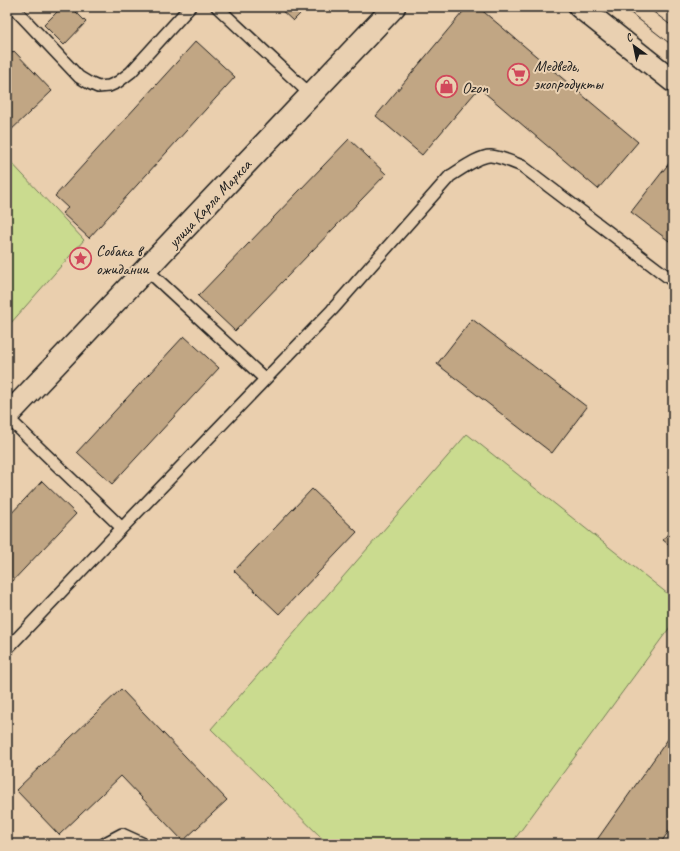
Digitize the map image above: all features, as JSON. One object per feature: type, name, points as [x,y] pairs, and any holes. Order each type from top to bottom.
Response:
[{"type":"street","name":"улица Карла Маркса","points":[[7,417],[394,7]]},
{"type":"street","points":[[580,7],[673,81]]},
{"type":"lane","points":[[7,12],[13,7],[79,77],[98,87],[109,86],[118,82],[130,72],[190,7]]},
{"type":"lane","points":[[217,7],[311,95]]},
{"type":"lane","points":[[7,648],[332,310],[450,176],[470,163],[489,156],[505,159],[522,166],[673,281]]},
{"type":"lane","points":[[146,269],[266,379]]},
{"type":"lane","points":[[7,417],[122,528]]},
{"type":"lane","points":[[104,844],[122,834],[144,844]]},
{"type":"green space","points":[[8,159],[84,240],[10,324],[7,321]]},
{"type":"green space","points":[[467,434],[673,598],[673,623],[511,844],[328,844],[211,729]]},
{"type":"building","points":[[62,7],[71,7],[86,22],[64,45],[44,25]]},
{"type":"building","points":[[278,7],[307,7],[293,21]]},
{"type":"building","points":[[467,7],[478,7],[638,142],[598,189],[479,88],[422,155],[376,116]]},
{"type":"building","points":[[196,41],[235,77],[89,238],[62,213],[68,208],[55,196]]},
{"type":"building","points":[[14,51],[52,91],[7,134],[7,58]]},
{"type":"building","points":[[349,139],[386,174],[235,331],[198,296]]},
{"type":"building","points":[[670,162],[673,165],[673,244],[631,212]]},
{"type":"building","points":[[472,319],[587,407],[552,453],[437,364]]},
{"type":"building","points":[[184,336],[219,368],[112,484],[77,452]]},
{"type":"building","points":[[42,481],[76,514],[7,587],[7,518]]},
{"type":"building","points":[[312,489],[357,532],[279,614],[234,571]]},
{"type":"building","points":[[673,527],[673,548],[663,540]]},
{"type":"building","points":[[121,689],[227,800],[183,841],[121,776],[59,835],[16,790]]},
{"type":"building","points":[[673,732],[673,825],[660,844],[594,844]]},
{"type":"tram line","points":[[623,7],[673,46]]},
{"type":"tram line","points":[[647,7],[673,27]]},
{"type":"place","name":"Медведь, экопродукты","points":[[519,74]]},
{"type":"place","name":"Ozon","points":[[446,87]]},
{"type":"place","name":"Собака в ожидании","points":[[81,259]]}]
